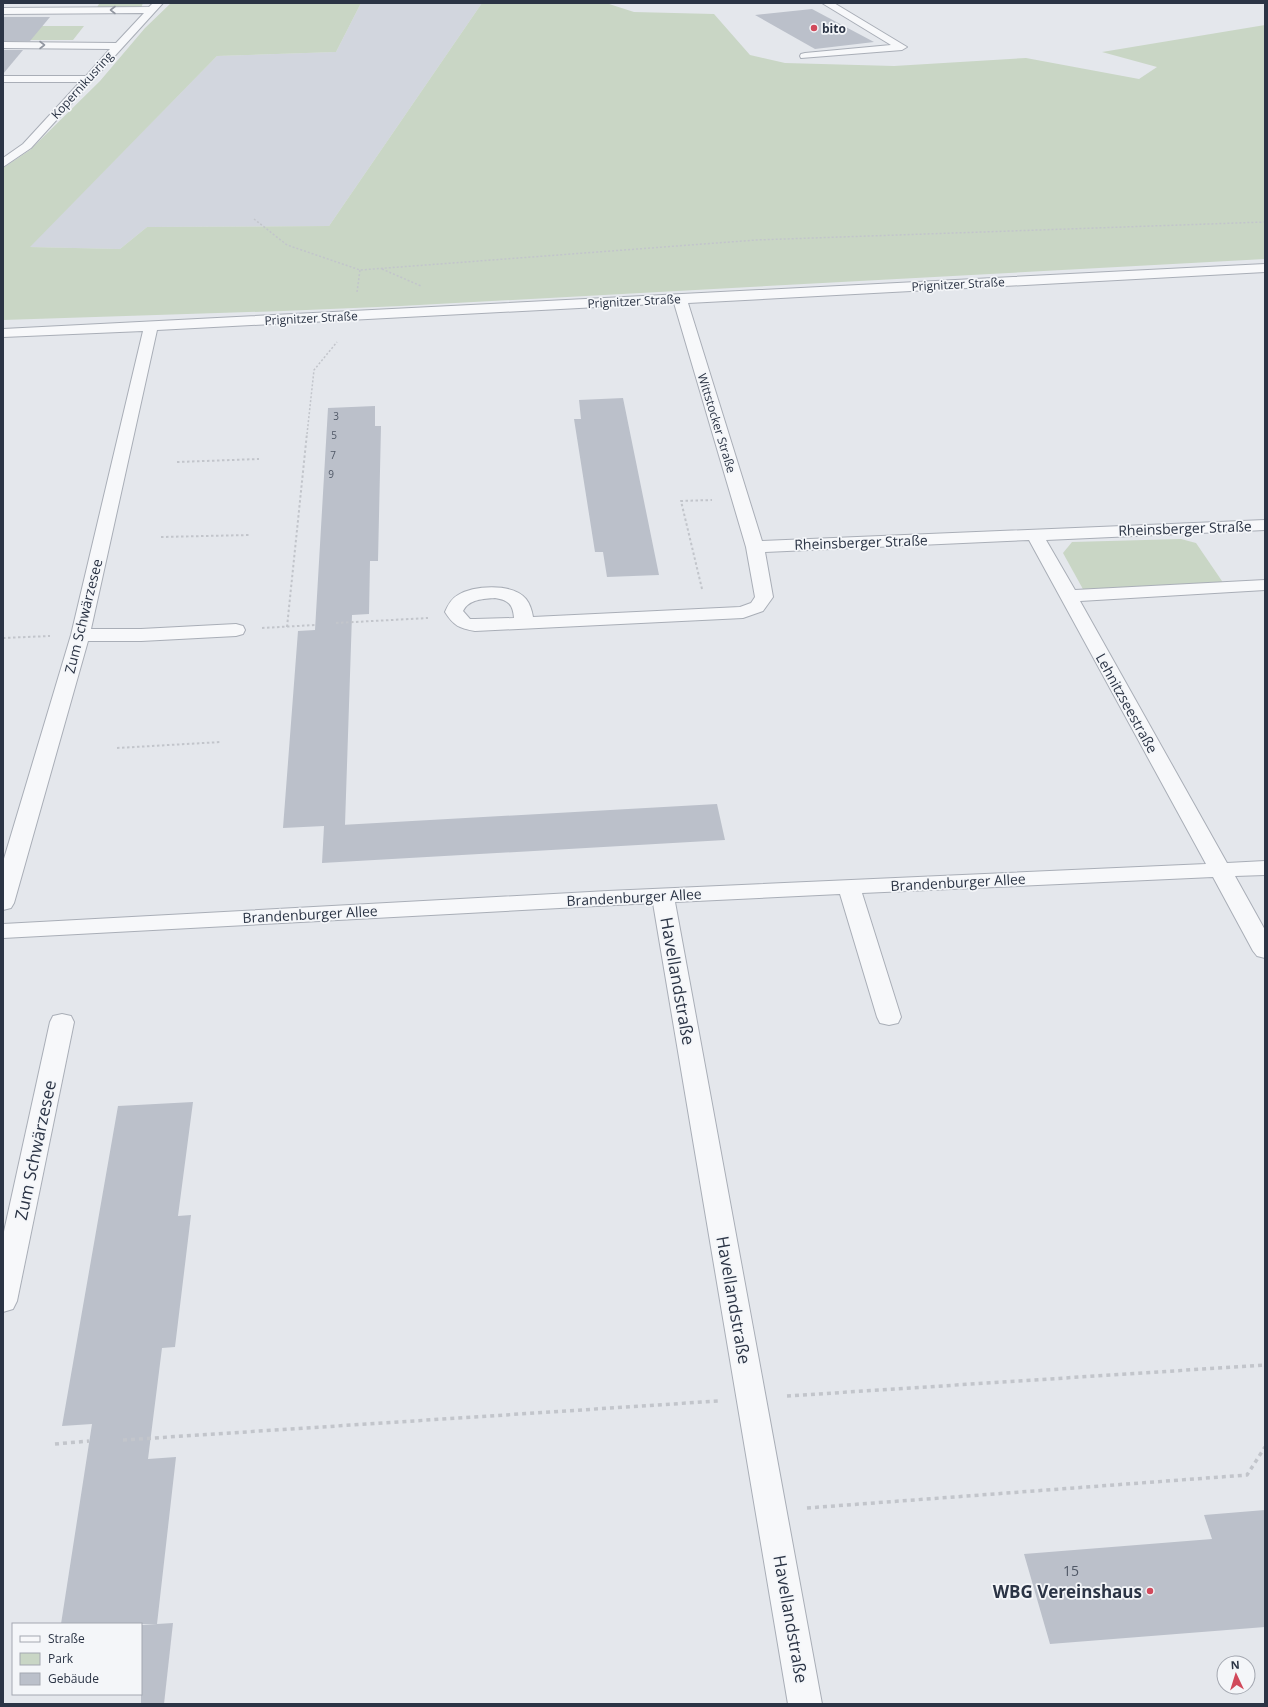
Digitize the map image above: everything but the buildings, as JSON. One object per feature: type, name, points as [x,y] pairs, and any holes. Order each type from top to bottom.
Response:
[{"type":"street","points":[[805,56],[902,48],[827,3]]},
{"type":"street","points":[[3,11],[155,7]]},
{"type":"street","name":"Kopernikusring","points":[[3,163],[27,146],[89,79],[117,46],[155,7]]},
{"type":"street","points":[[3,46],[117,46]]},
{"type":"street","points":[[3,80],[89,79]]},
{"type":"street","points":[[3,147],[27,146]]},
{"type":"street","name":"Prignitzer Straße","points":[[3,333],[345,317],[1265,268]]},
{"type":"street","name":"Wittstocker Straße","points":[[680,299],[755,547]]},
{"type":"street","name":"Zum Schwärzesee","points":[[3,902],[80,635],[151,326]]},
{"type":"street","name":"Rheinsberger Straße","points":[[755,547],[1265,525]]},
{"type":"street","name":"Lehnitzseestraße","points":[[1035,535],[1265,951]]},
{"type":"street","points":[[524,623],[519,602],[515,599],[498,594],[467,596],[455,608],[456,616],[464,623],[475,625],[524,623],[708,615],[743,612],[757,607],[762,602],[764,597],[755,547]]},
{"type":"street","points":[[1068,596],[1265,585]]},
{"type":"street","points":[[80,635],[141,635],[236,630]]},
{"type":"street","name":"Brandenburger Allee","points":[[3,931],[663,896],[1265,868]]},
{"type":"street","points":[[849,887],[889,1017]]},
{"type":"street","name":"Havellandstraße","points":[[663,896],[805,1704]]},
{"type":"street","name":"Zum Schwärzesee","points":[[3,1301],[62,1022]]},
{"type":"path","points":[[254,219],[287,245],[360,270],[756,240],[1265,222]]},
{"type":"path","points":[[287,627],[314,370],[347,330],[345,317]]},
{"type":"path","points":[[177,462],[259,459]]},
{"type":"path","points":[[681,501],[708,615]]},
{"type":"path","points":[[161,537],[249,535]]},
{"type":"path","points":[[336,624],[456,616]]},
{"type":"path","points":[[236,630],[315,625]]},
{"type":"path","points":[[3,638],[80,635]]},
{"type":"path","points":[[117,748],[221,742]]},
{"type":"path","points":[[123,1440],[1265,1365]]},
{"type":"path","points":[[55,1444],[89,1441]]},
{"type":"path","points":[[772,1511],[1247,1474],[1265,1447]]},
{"type":"shaded area","points":[[361,3],[482,3],[329,226],[147,227],[120,249],[29,247],[217,56],[336,52]]},
{"type":"green space","points":[[3,3],[143,3],[141,8],[96,9],[99,4]]},
{"type":"green space","points":[[171,3],[361,3],[336,52],[217,56],[30,247],[120,249],[147,227],[329,226],[482,3],[606,3],[634,12],[714,14],[750,55],[785,63],[894,66],[1026,58],[1139,79],[1157,67],[1102,52],[1265,25],[1265,259],[401,306],[3,320],[3,168],[30,150],[100,81],[145,28]]},
{"type":"green space","points":[[20,26],[84,26],[73,40],[8,40]]},
{"type":"green space","points":[[1181,539],[1196,543],[1224,584],[1084,591],[1063,553],[1072,542]]},
{"type":"place","name":"bito","points":[[814,28]]},
{"type":"place","name":"WBG Vereinshaus","points":[[1150,1591]]}]
